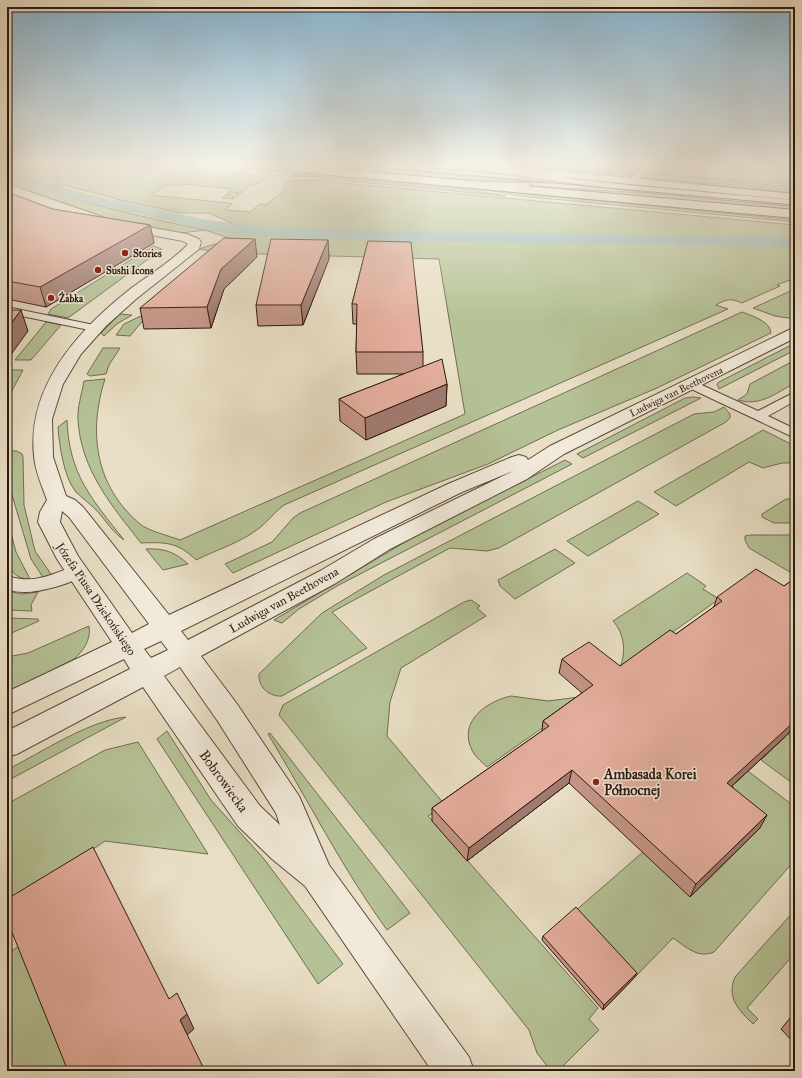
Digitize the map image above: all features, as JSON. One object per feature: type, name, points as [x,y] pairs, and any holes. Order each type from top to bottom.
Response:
[{"type":"street","points":[[87,216],[112,224],[187,238],[195,242],[194,246],[127,299],[94,328],[73,351],[62,367],[45,408],[41,439],[41,452],[51,487],[57,500],[68,505],[76,512],[185,654]]},
{"type":"street","name":"Ludwiga van Beethovena","points":[[7,745],[185,654],[328,577],[382,544],[520,475],[557,450],[795,332]]},
{"type":"street","name":"Ludwiga van Beethovena","points":[[7,704],[455,488],[527,458],[557,450]]},
{"type":"street","name":"Józefa Piusa Dziekońskiego","points":[[57,500],[51,512],[49,522],[57,541],[147,673]]},
{"type":"street","name":"Bobrowiecka","points":[[185,654],[228,712],[288,806],[317,876],[455,1071]]},
{"type":"street","name":"Bobrowiecka","points":[[147,673],[249,816],[283,848],[317,876]]},
{"type":"lane","points":[[7,310],[42,316],[94,328]]},
{"type":"lane","points":[[7,318],[42,316]]},
{"type":"lane","points":[[691,384],[795,434]]},
{"type":"lane","points":[[758,416],[795,396]]},
{"type":"lane","points":[[7,582],[24,586],[41,585],[77,572]]},
{"type":"green space","points":[[102,216],[143,216],[205,230],[181,233]]},
{"type":"green space","points":[[217,216],[701,216],[795,225],[795,278],[777,285],[780,286],[742,303],[735,300],[723,301],[716,305],[728,309],[284,505],[262,526],[251,534],[196,560],[177,546],[171,544],[141,543],[109,501],[92,471],[80,438],[78,415],[84,381],[105,379],[97,419],[97,438],[99,457],[113,493],[125,509],[144,527],[180,540],[465,414],[439,259],[223,253],[199,249],[215,244],[237,245],[232,239],[205,230],[207,228],[266,236],[267,234],[262,229],[234,224]]},
{"type":"green space","points":[[735,216],[757,216],[795,220],[795,222]]},
{"type":"green space","points":[[153,246],[162,249],[68,318],[48,314],[51,309]]},
{"type":"green space","points":[[795,289],[795,319],[775,316],[753,308]]},
{"type":"green space","points":[[165,294],[130,336],[116,335],[124,324],[141,316]]},
{"type":"green space","points":[[742,312],[764,322],[770,329],[771,333],[657,388],[558,430],[488,464],[386,502],[233,573],[225,564],[272,542],[293,518],[300,513]]},
{"type":"green space","points":[[120,314],[132,315],[117,324],[104,336],[101,333]]},
{"type":"green space","points":[[46,322],[61,325],[31,360],[15,360]]},
{"type":"green space","points":[[795,343],[795,350],[719,389],[717,384],[719,382]]},
{"type":"green space","points":[[103,348],[120,348],[109,365],[106,374],[90,376],[87,374]]},
{"type":"green space","points":[[795,360],[795,383],[768,398],[754,402],[738,400],[747,394],[750,384]]},
{"type":"green space","points":[[9,370],[23,370],[7,400],[7,374]]},
{"type":"green space","points":[[685,398],[701,398],[583,458],[577,454]]},
{"type":"green space","points":[[724,407],[730,414],[730,418],[726,422],[499,548],[487,551],[450,548],[332,612],[367,648],[282,696],[269,693],[260,683],[259,674],[322,613],[384,575],[694,414],[714,412]]},
{"type":"green space","points":[[67,420],[72,456],[77,471],[92,499],[124,540],[113,531],[96,510],[76,492],[68,478],[63,461],[58,427]]},
{"type":"green space","points":[[763,430],[795,446],[795,463],[782,463],[763,468],[749,462],[676,506],[654,492]]},
{"type":"green space","points":[[7,451],[17,451],[22,454],[23,457],[24,505],[35,551],[51,574],[46,582],[31,559],[7,478]]},
{"type":"green space","points":[[565,460],[572,464],[337,586],[299,609],[282,623],[274,620],[410,539]]},
{"type":"green space","points":[[786,499],[795,499],[795,523],[774,523],[762,517],[762,514]]},
{"type":"green space","points":[[638,501],[659,514],[588,556],[567,541]]},
{"type":"green space","points":[[7,518],[16,552],[30,579],[20,578],[14,573],[10,566],[6,547]]},
{"type":"green space","points":[[795,535],[795,575],[749,548],[745,540],[745,536]]},
{"type":"green space","points":[[146,549],[164,550],[178,556],[188,564],[163,570]]},
{"type":"green space","points":[[555,549],[575,563],[515,599],[500,586],[498,580]]},
{"type":"green space","points":[[687,573],[706,586],[703,589],[719,599],[618,671],[624,652],[620,632],[613,621]]},
{"type":"green space","points":[[7,591],[22,594],[38,592],[31,605],[32,611],[7,610]]},
{"type":"green space","points":[[471,600],[480,606],[477,608],[486,616],[401,668],[390,702],[387,736],[445,805],[428,816],[598,1008],[589,1019],[599,1030],[558,1071],[551,1071],[537,1053],[529,1030],[279,715],[283,705],[464,602]]},
{"type":"green space","points":[[7,618],[38,619],[39,621],[7,635]]},
{"type":"green space","points":[[89,626],[88,640],[81,652],[74,659],[7,693],[7,657],[28,653]]},
{"type":"green space","points":[[511,696],[548,701],[579,697],[582,700],[487,767],[472,751],[468,738],[469,729],[472,721],[485,707],[493,702]]},
{"type":"green space","points":[[126,717],[7,781],[7,770],[65,738],[97,724],[112,719]]},
{"type":"green space","points":[[167,731],[211,800],[264,859],[343,964],[318,984],[157,739]]},
{"type":"green space","points":[[795,732],[795,785],[761,760],[788,734],[791,736]]},
{"type":"green space","points":[[270,733],[410,913],[387,930],[340,858],[268,734]]},
{"type":"green space","points":[[138,742],[208,854],[105,841],[7,908],[7,804],[105,750]]},
{"type":"green space","points":[[719,749],[795,807],[795,860],[714,952],[708,954],[697,953],[673,938],[635,977],[574,912],[643,852],[693,772]]},
{"type":"green space","points":[[795,910],[795,953],[747,1008],[758,1019],[753,1024],[735,1003],[732,991],[735,977]]},
{"type":"green space","points":[[22,944],[74,1071],[7,1071],[7,954]]},
{"type":"building","points":[[7,216],[97,216],[150,225],[40,287],[7,281]]},
{"type":"building","points":[[224,238],[255,239],[221,269],[207,307],[140,308]]},
{"type":"building","points":[[271,239],[328,240],[301,305],[256,305]]},
{"type":"building","points":[[368,241],[411,242],[423,352],[356,352],[357,304],[352,304]]},
{"type":"building","points":[[7,310],[21,310],[7,329]]},
{"type":"building","points":[[442,359],[447,384],[365,418],[339,399]]},
{"type":"building","points":[[756,569],[784,586],[795,578],[795,717],[793,719],[795,721],[727,783],[767,815],[696,884],[572,770],[469,848],[432,808],[549,726],[543,721],[593,685],[562,659],[589,642],[620,666],[670,630],[676,634],[722,601],[717,597]]},
{"type":"building","points":[[93,847],[169,999],[177,993],[187,1014],[180,1020],[205,1071],[68,1071],[7,920],[7,899]]},
{"type":"building","points":[[576,907],[637,973],[604,1005],[543,936]]},
{"type":"waterway","points":[[168,216],[207,225],[255,231],[400,236],[795,242]]},
{"type":"place","name":"Stories","points":[[125,253]]},
{"type":"place","name":"Sushi Icons","points":[[98,270]]},
{"type":"place","name":"Żabka","points":[[51,298]]},
{"type":"place","name":"Ambasada Korei Północnej","points":[[596,782]]}]
